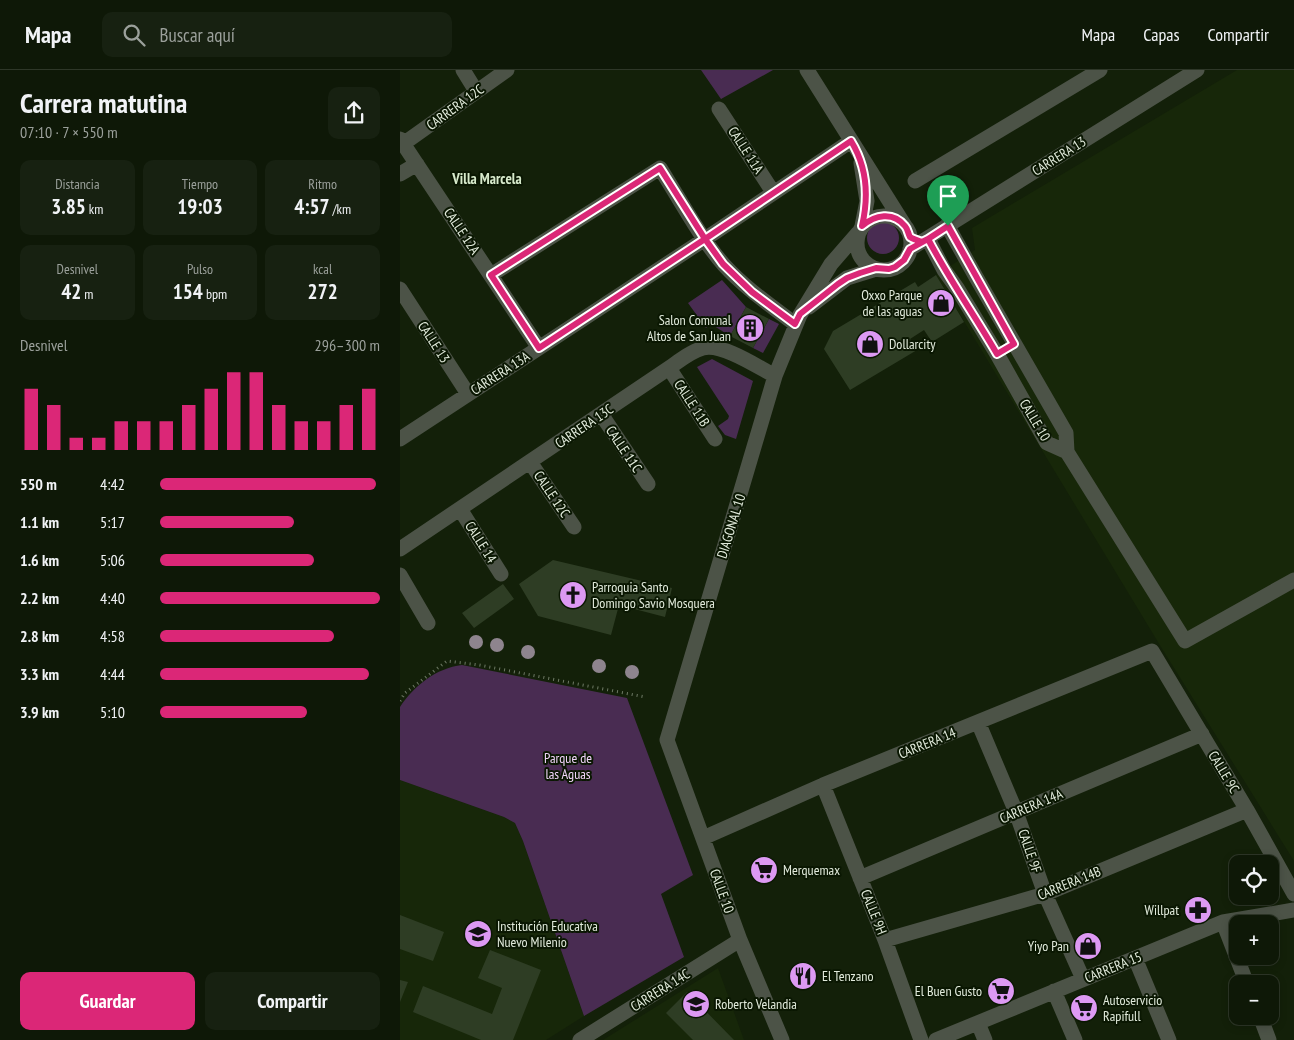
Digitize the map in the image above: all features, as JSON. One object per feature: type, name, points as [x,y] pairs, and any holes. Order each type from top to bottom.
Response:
[{"type":"street","points":[[463,70],[476,91]]},
{"type":"street","name":"CARRERA 12C","points":[[402,142],[507,70]]},
{"type":"street","name":"CALLE 10","points":[[807,70],[859,155],[915,238],[944,270],[957,288],[1047,443],[1067,452],[1185,641],[1294,580]]},
{"type":"street","points":[[915,181],[1100,70]]},
{"type":"street","name":"CARRERA 13","points":[[915,238],[948,226],[1197,70]]},
{"type":"street","name":"CALLE 11A","points":[[719,109],[773,192]]},
{"type":"street","name":"CARRERA 13A","points":[[400,439],[851,141]]},
{"type":"street","name":"CALLE 12A","points":[[402,142],[539,348]]},
{"type":"street","name":"CALLE 10","points":[[859,155],[866,192],[866,209],[860,230]]},
{"type":"street","points":[[400,174],[417,164]]},
{"type":"street","points":[[491,275],[660,168],[723,264],[752,292],[797,319],[847,278],[876,268]]},
{"type":"street","points":[[878,216],[888,216],[897,219],[915,238],[908,255],[900,264],[889,269],[869,266],[857,248],[860,230],[869,220],[878,216]]},
{"type":"street","points":[[948,226],[1066,433],[1067,452]]},
{"type":"street","name":"DIAGONAL 10","points":[[668,740],[775,376],[797,319],[831,264],[860,230]]},
{"type":"street","points":[[957,288],[976,277]]},
{"type":"street","name":"CALLE 13","points":[[400,290],[468,394]]},
{"type":"street","points":[[997,354],[1014,344]]},
{"type":"street","name":"CARRERA 13C","points":[[400,549],[669,368],[703,348],[715,347],[775,376]]},
{"type":"street","name":"CALLE 11B","points":[[669,368],[715,439]]},
{"type":"street","name":"CALLE 11C","points":[[601,414],[648,484]]},
{"type":"street","name":"CALLE 12C","points":[[530,462],[574,527]]},
{"type":"street","name":"CALLE 14","points":[[460,509],[500,574]]},
{"type":"street","points":[[400,575],[428,623]]},
{"type":"street","name":"CARRERA 14","points":[[703,838],[823,785],[1152,652]]},
{"type":"street","name":"CALLE 9C","points":[[1152,652],[1247,810],[1294,894]]},
{"type":"street","name":"CALLE 9F","points":[[978,722],[1016,812],[1045,894],[1083,979]]},
{"type":"street","name":"CARRERA 14A","points":[[860,878],[1202,734]]},
{"type":"street","name":"CALLE 10","points":[[668,740],[740,940],[782,1040]]},
{"type":"street","name":"CALLE 9H","points":[[823,785],[885,940],[920,1040]]},
{"type":"street","name":"CARRERA 14B","points":[[885,940],[1045,894],[1247,810]]},
{"type":"street","name":"CARRERA 15","points":[[936,1040],[1224,922],[1294,910]]},
{"type":"street","points":[[1224,922],[1244,975]]},
{"type":"street","name":"CARRERA 14C","points":[[580,1040],[740,940]]},
{"type":"street","points":[[1135,958],[1169,1040]]},
{"type":"street","points":[[1054,991],[1075,1040]]},
{"type":"street","points":[[978,1023],[985,1040]]},
{"type":"street","points":[[1263,1025],[1269,1040]]},
{"type":"path","points":[[400,700],[405,693],[447,661],[479,665],[645,697]]},
{"type":"shaded area","points":[[1237,70],[1294,70],[1294,861],[1161,647],[936,275],[975,250],[972,228]]},
{"type":"shaded area","name":"Institución Educativa Nuevo Milenio","points":[[400,780],[504,817],[515,823],[584,1016],[546,1040],[400,1040]]},
{"type":"shaded area","name":"Roberto Velandia","points":[[718,968],[744,1040],[603,1040]]},
{"type":"green space","points":[[701,70],[773,70],[721,99]]},
{"type":"green space","points":[[883,222],[889,223],[894,227],[898,232],[898,244],[894,249],[889,253],[883,254],[877,253],[872,249],[868,244],[867,238],[868,232],[872,227],[877,223]]},
{"type":"green space","points":[[722,280],[746,307],[730,336],[711,324],[706,328],[688,303]]},
{"type":"green space","points":[[769,319],[779,324],[763,353],[753,348]]},
{"type":"green space","points":[[712,359],[753,381],[736,439],[725,435],[718,426],[728,419],[729,416],[697,367]]},
{"type":"green space","name":"Parque de las Aguas","points":[[462,665],[627,698],[693,875],[661,894],[684,957],[584,1016],[515,823],[504,817],[400,780],[400,707],[426,679],[443,670]]},
{"type":"building","name":"Dollarcity","points":[[936,275],[964,322],[932,342],[924,330],[910,339],[917,350],[850,390],[824,349],[833,331],[915,282],[918,287]]},
{"type":"building","name":"Salon Comunal Altos de San Juan","points":[[746,307],[769,319],[753,348],[730,336]]},
{"type":"building","name":"Parroquia Santo Domingo Savio Mosquera","points":[[553,560],[672,588],[665,617],[619,605],[611,635],[538,616],[519,584]]},
{"type":"building","points":[[503,584],[514,599],[474,628],[462,613]]},
{"type":"building","points":[[400,915],[444,932],[433,961],[400,949]]},
{"type":"building","points":[[490,950],[541,970],[513,1040],[481,1040],[413,1012],[423,986],[492,1014],[502,988],[478,978]]},
{"type":"building","points":[[400,980],[408,982],[400,1002]]},
{"type":"building","points":[[687,992],[734,1040],[693,1040],[666,1013]]},
{"type":"place","name":"Oxxo Parque de las aguas","points":[[941,303]]},
{"type":"place","name":"Salon Comunal Altos de San Juan","points":[[750,328]]},
{"type":"place","name":"Dollarcity","points":[[870,344]]},
{"type":"place","name":"Parroquia Santo Domingo Savio Mosquera","points":[[573,595]]},
{"type":"place","name":"Merquemax","points":[[764,870]]},
{"type":"place","name":"Willpat","points":[[1198,910]]},
{"type":"place","name":"Institución Educativa Nuevo Milenio","points":[[478,934]]},
{"type":"place","name":"Yiyo Pan","points":[[1088,946]]},
{"type":"place","name":"El Tenzano","points":[[803,976]]},
{"type":"place","name":"El Buen Gusto","points":[[1001,991]]},
{"type":"place","name":"Roberto Velandia","points":[[696,1004]]},
{"type":"place","name":"Autoservicio Rapifull","points":[[1084,1008]]},
{"type":"district","name":"Villa Marcela","points":[[487,178]]},
{"type":"route","points":[[948,226],[928,239],[910,249],[904,260],[895,267],[889,269],[876,268],[847,278],[800,314],[795,324],[752,292],[723,264],[705,239],[539,348],[491,275],[660,168],[705,239],[851,141],[859,155],[866,192],[867,201],[862,226],[878,216],[888,216],[897,219],[905,226],[910,236],[922,242],[928,239],[944,270],[997,354],[1014,344],[948,226]]}]
